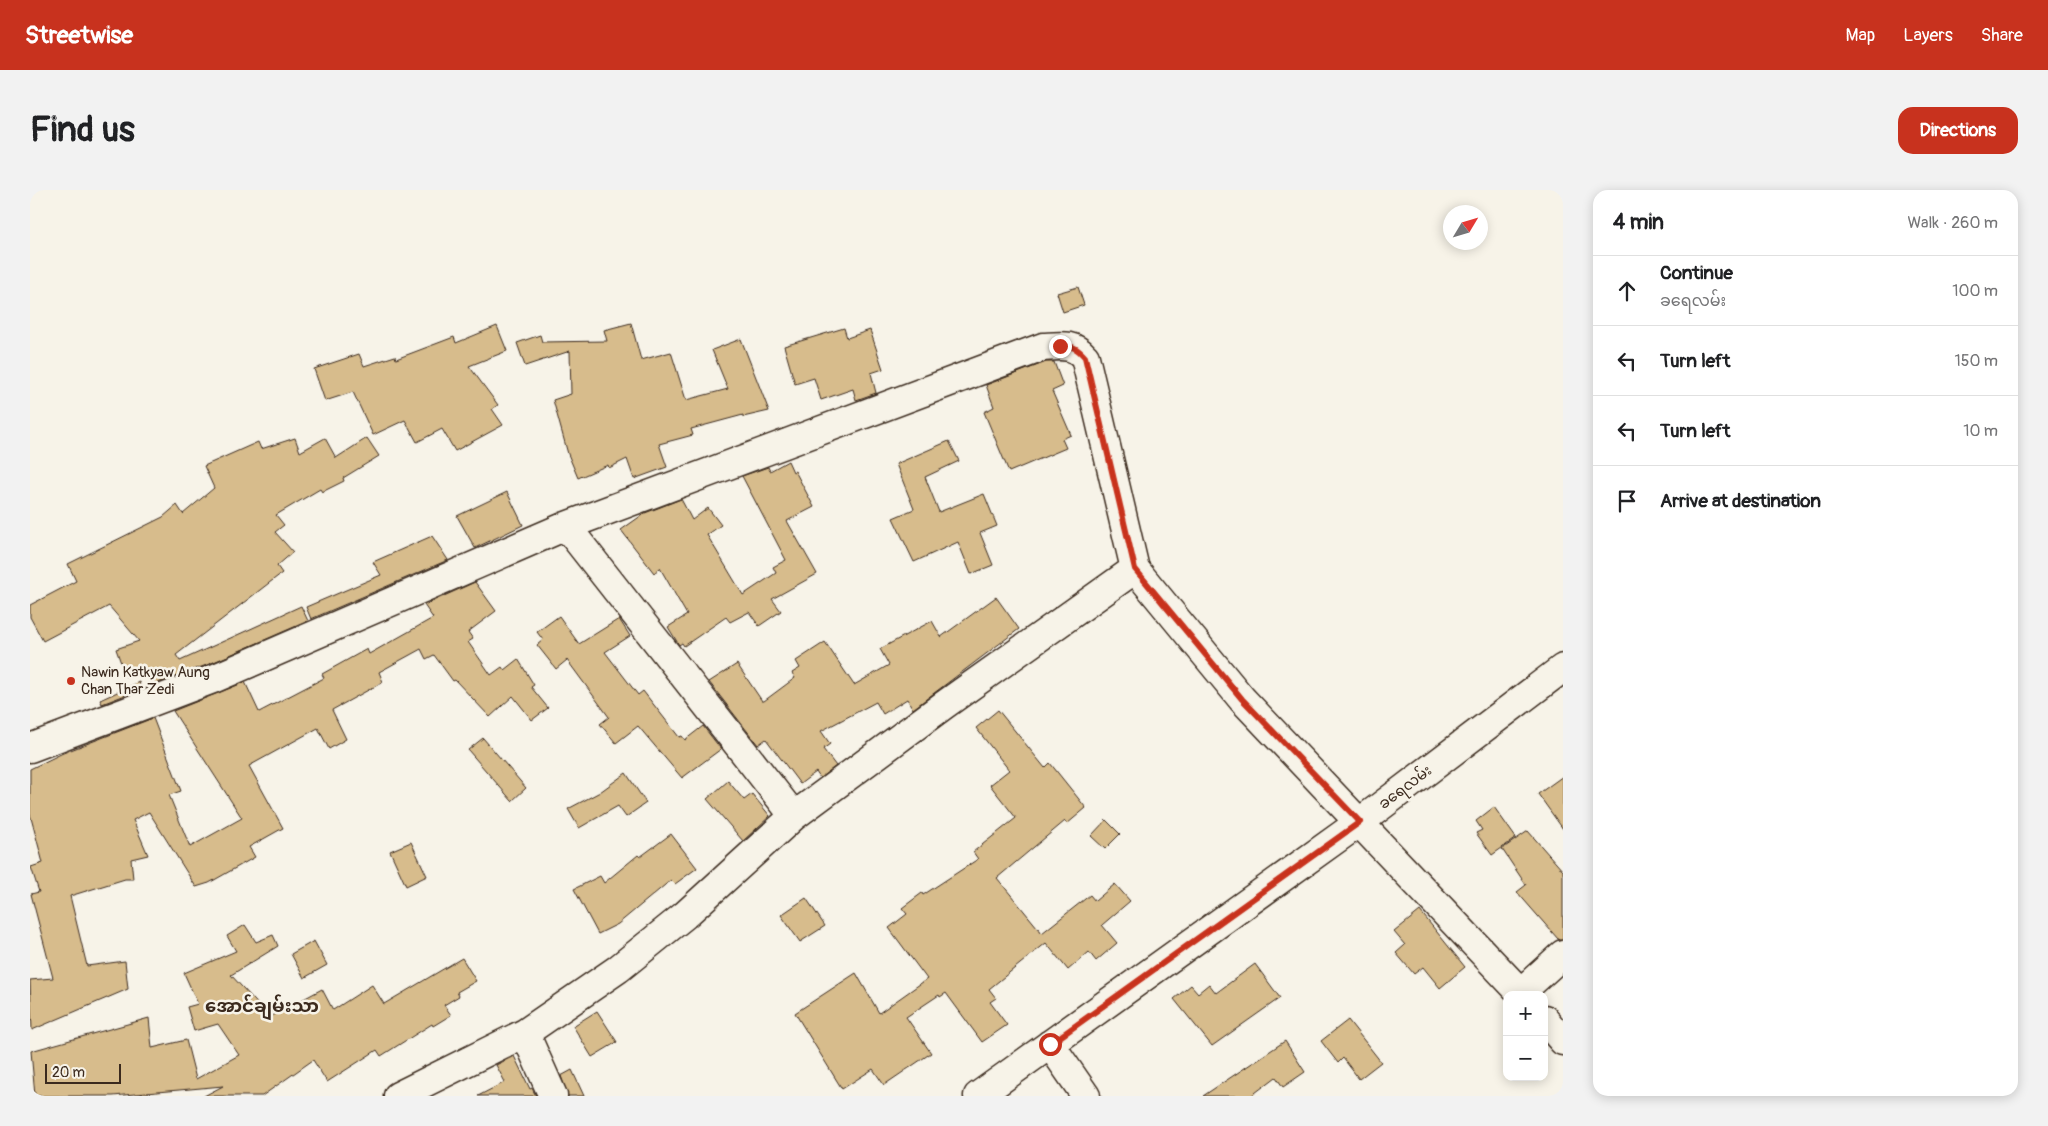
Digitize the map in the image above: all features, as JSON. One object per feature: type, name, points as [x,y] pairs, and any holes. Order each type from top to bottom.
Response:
[{"type":"street","points":[[30,748],[213,679],[566,526],[1043,347],[1070,346],[1078,349],[1085,357],[1135,569],[1242,699],[1520,991]]},
{"type":"street","points":[[566,526],[794,816]]},
{"type":"street","points":[[398,1096],[525,1033],[618,969],[685,915],[794,816],[952,699],[1135,569]]},
{"type":"street","name":"ခရေလမ်း","points":[[978,1096],[1360,822],[1563,668]]},
{"type":"street","points":[[1524,991],[1563,954]]},
{"type":"street","points":[[1548,1024],[1563,1041]]},
{"type":"street","points":[[525,1033],[553,1096]]},
{"type":"street","points":[[1050,1044],[1086,1096]]},
{"type":"building","points":[[1078,287],[1084,305],[1063,312],[1057,293]]},
{"type":"building","points":[[631,323],[641,360],[671,352],[686,400],[728,389],[712,350],[741,339],[769,411],[743,417],[743,415],[691,429],[693,435],[659,444],[667,467],[634,479],[627,459],[609,468],[608,465],[578,478],[568,454],[553,400],[571,394],[570,351],[525,366],[517,343],[540,335],[542,342],[607,341],[604,330]]},
{"type":"building","points":[[497,326],[507,351],[469,366],[498,405],[492,409],[503,425],[455,451],[442,429],[417,442],[405,420],[373,435],[353,392],[325,401],[314,369],[359,354],[364,366],[395,356],[396,359],[454,337],[456,343]]},
{"type":"building","points":[[844,328],[847,338],[870,330],[883,369],[871,373],[876,393],[856,400],[853,389],[821,400],[814,378],[795,384],[784,346]]},
{"type":"building","points":[[1046,362],[1054,362],[1063,386],[1052,391],[1071,435],[1062,439],[1066,448],[1009,472],[984,412],[994,407],[986,385]]},
{"type":"building","points":[[295,438],[300,452],[325,438],[336,458],[367,438],[379,456],[343,478],[344,481],[322,492],[320,489],[276,515],[284,525],[275,532],[293,552],[277,566],[282,573],[176,655],[180,661],[301,606],[308,621],[207,665],[155,684],[145,668],[126,677],[116,649],[139,641],[109,606],[43,641],[30,617],[30,605],[76,581],[68,564],[163,517],[177,505],[183,514],[214,488],[204,466],[258,442],[261,449]]},
{"type":"building","points":[[949,441],[959,461],[925,477],[939,512],[984,494],[997,526],[980,533],[993,565],[971,574],[958,542],[914,562],[893,518],[914,509],[896,464]]},
{"type":"building","points":[[788,461],[814,507],[787,521],[817,574],[772,599],[781,611],[759,626],[749,612],[730,622],[726,617],[684,646],[682,643],[679,645],[668,627],[687,615],[660,568],[654,573],[621,530],[645,513],[681,499],[692,520],[708,508],[721,525],[707,535],[743,595],[776,573],[773,567],[786,560],[742,476],[768,467],[770,471]]},
{"type":"building","points":[[507,492],[523,525],[475,548],[457,516]]},
{"type":"building","points":[[432,536],[448,560],[311,619],[306,607],[381,575],[373,562]]},
{"type":"building","points":[[475,582],[496,611],[468,632],[473,639],[468,642],[491,675],[502,667],[504,670],[518,659],[534,685],[531,687],[548,708],[532,720],[513,696],[490,717],[455,680],[453,681],[434,655],[426,659],[421,649],[379,672],[383,682],[332,710],[346,739],[329,749],[318,728],[249,766],[283,828],[249,847],[255,857],[209,883],[196,887],[149,812],[133,820],[148,855],[131,859],[133,879],[125,879],[70,896],[87,966],[125,961],[128,989],[32,1030],[30,980],[53,978],[31,894],[39,892],[31,867],[43,863],[30,814],[30,769],[63,753],[153,718],[181,791],[169,795],[190,847],[242,818],[173,711],[245,682],[259,712],[324,678],[322,674],[367,649],[369,654],[433,618],[424,605]]},
{"type":"building","points":[[996,597],[1019,629],[913,709],[907,699],[883,714],[876,702],[821,731],[830,744],[823,749],[836,766],[820,778],[816,772],[800,784],[766,739],[758,745],[709,682],[737,664],[762,701],[764,701],[795,678],[792,673],[800,668],[796,661],[825,642],[854,685],[889,665],[880,649],[932,621],[941,637]]},
{"type":"building","points":[[559,616],[579,644],[619,619],[630,636],[605,652],[638,695],[643,691],[679,737],[682,736],[685,740],[703,726],[721,749],[682,778],[638,726],[616,743],[600,724],[609,717],[567,660],[556,669],[537,645],[543,640],[537,632]]},
{"type":"building","points":[[139,682],[141,689],[102,704],[100,700]]},
{"type":"building","points":[[998,710],[1045,768],[1050,763],[1086,808],[1067,824],[1065,821],[997,878],[1042,933],[1090,895],[1095,901],[1115,884],[1130,901],[1102,925],[1117,943],[1096,961],[1089,952],[1068,970],[1046,943],[989,989],[996,998],[990,1002],[1007,1025],[982,1042],[946,993],[940,997],[939,995],[906,1017],[931,1053],[884,1085],[873,1069],[842,1089],[795,1013],[856,973],[879,1013],[927,979],[889,928],[907,914],[902,908],[922,893],[923,895],[978,859],[973,852],[1016,818],[990,785],[1009,770],[976,728]]},
{"type":"building","points":[[483,738],[526,788],[512,801],[468,750]]},
{"type":"building","points":[[626,773],[646,803],[626,817],[618,806],[579,828],[568,809],[600,792]]},
{"type":"building","points":[[1563,776],[1563,829],[1538,794]]},
{"type":"building","points":[[728,781],[744,800],[752,794],[770,816],[743,841],[707,799]]},
{"type":"building","points":[[1494,807],[1516,838],[1492,855],[1476,833],[1482,830],[1476,821]]},
{"type":"building","points":[[1106,820],[1120,834],[1105,849],[1091,836]]},
{"type":"building","points":[[1528,831],[1563,871],[1563,939],[1558,939],[1517,892],[1526,885],[1502,849]]},
{"type":"building","points":[[671,834],[697,868],[675,884],[671,880],[618,924],[598,934],[574,889],[600,876],[604,883],[638,855],[640,857]]},
{"type":"building","points":[[411,842],[427,876],[406,886],[390,851]]},
{"type":"building","points":[[806,898],[825,926],[800,942],[781,915]]},
{"type":"building","points":[[1420,911],[1465,967],[1440,988],[1423,967],[1414,974],[1396,953],[1405,945],[1394,932]]},
{"type":"building","points":[[245,925],[256,942],[273,935],[278,946],[231,975],[265,1012],[268,1010],[272,1016],[322,989],[333,1010],[372,985],[384,1004],[462,958],[476,981],[457,992],[459,996],[444,1005],[451,1015],[433,1026],[432,1024],[381,1056],[377,1050],[327,1082],[313,1060],[262,1096],[204,1096],[223,1086],[113,1096],[35,1096],[31,1051],[149,1018],[152,1048],[186,1040],[196,1079],[239,1055],[218,1024],[194,1031],[187,1007],[198,1004],[184,973],[236,951],[227,936]]},
{"type":"building","points":[[314,941],[327,965],[304,978],[291,954]]},
{"type":"building","points":[[1255,964],[1280,998],[1212,1046],[1174,999],[1191,985],[1198,993],[1209,984],[1216,993]]},
{"type":"building","points":[[597,1011],[617,1042],[592,1057],[573,1026]]},
{"type":"building","points":[[1348,1020],[1381,1062],[1359,1079],[1343,1058],[1338,1063],[1321,1041]]},
{"type":"building","points":[[1285,1041],[1305,1072],[1283,1087],[1276,1077],[1251,1096],[1203,1096]]},
{"type":"building","points":[[514,1056],[530,1089],[532,1088],[536,1096],[478,1096],[505,1082],[496,1065]]},
{"type":"building","points":[[572,1070],[584,1096],[568,1096],[561,1076]]},
{"type":"place","name":"Nawin Katkyaw Aung Chan Thar Zedi","points":[[71,681]]},
{"type":"district","name":"အောင်ချမ်းသာ","points":[[262,1006]]},
{"type":"route","points":[[1050,1044],[1360,822],[1242,699],[1135,569],[1085,357],[1078,349],[1070,346],[1060,346]]}]
